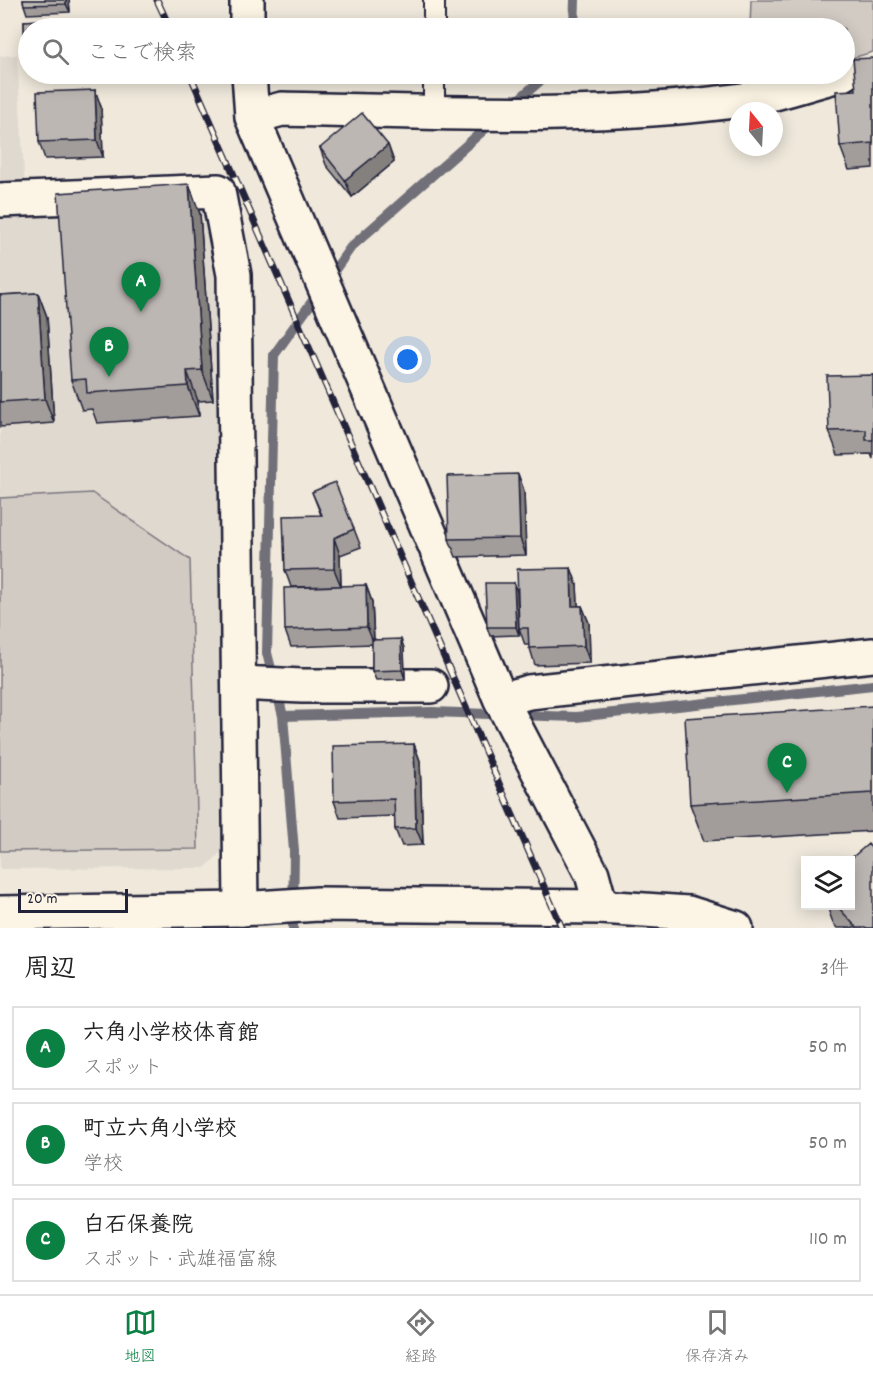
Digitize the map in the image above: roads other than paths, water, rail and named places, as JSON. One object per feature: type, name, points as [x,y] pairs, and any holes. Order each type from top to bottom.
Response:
[{"type":"street","points":[[247,0],[247,18]]},
{"type":"street","points":[[855,70],[873,66]]},
{"type":"street","points":[[250,84],[252,117],[308,249],[508,714],[592,874],[601,907]]},
{"type":"street","points":[[252,117],[282,109],[534,114],[745,100],[804,84]]},
{"type":"street","points":[[0,200],[218,191],[234,275],[256,908]]},
{"type":"street","points":[[508,714],[529,692],[873,655]]},
{"type":"street","points":[[247,684],[431,686]]},
{"type":"street","points":[[0,913],[256,908],[318,904],[509,917],[601,907],[688,913],[736,928]]},
{"type":"lane","points":[[434,0],[434,18]]},
{"type":"lane","points":[[434,84],[434,112]]},
{"type":"waterway","points":[[574,18],[575,0]]},
{"type":"waterway","points":[[511,106],[536,84]]},
{"type":"waterway","points":[[293,928],[294,851],[283,716],[267,653],[274,355],[351,247],[495,120]]},
{"type":"waterway","points":[[283,716],[432,712],[576,717],[873,685]]},
{"type":"railway","points":[[157,0],[165,18]]},
{"type":"railway","points":[[194,84],[562,928]]},
{"type":"place","name":"六角小学校体育館","points":[[141,312]]},
{"type":"place","name":"町立六角小学校","points":[[109,377]]},
{"type":"place","name":"白石保養院","points":[[787,793]]}]
